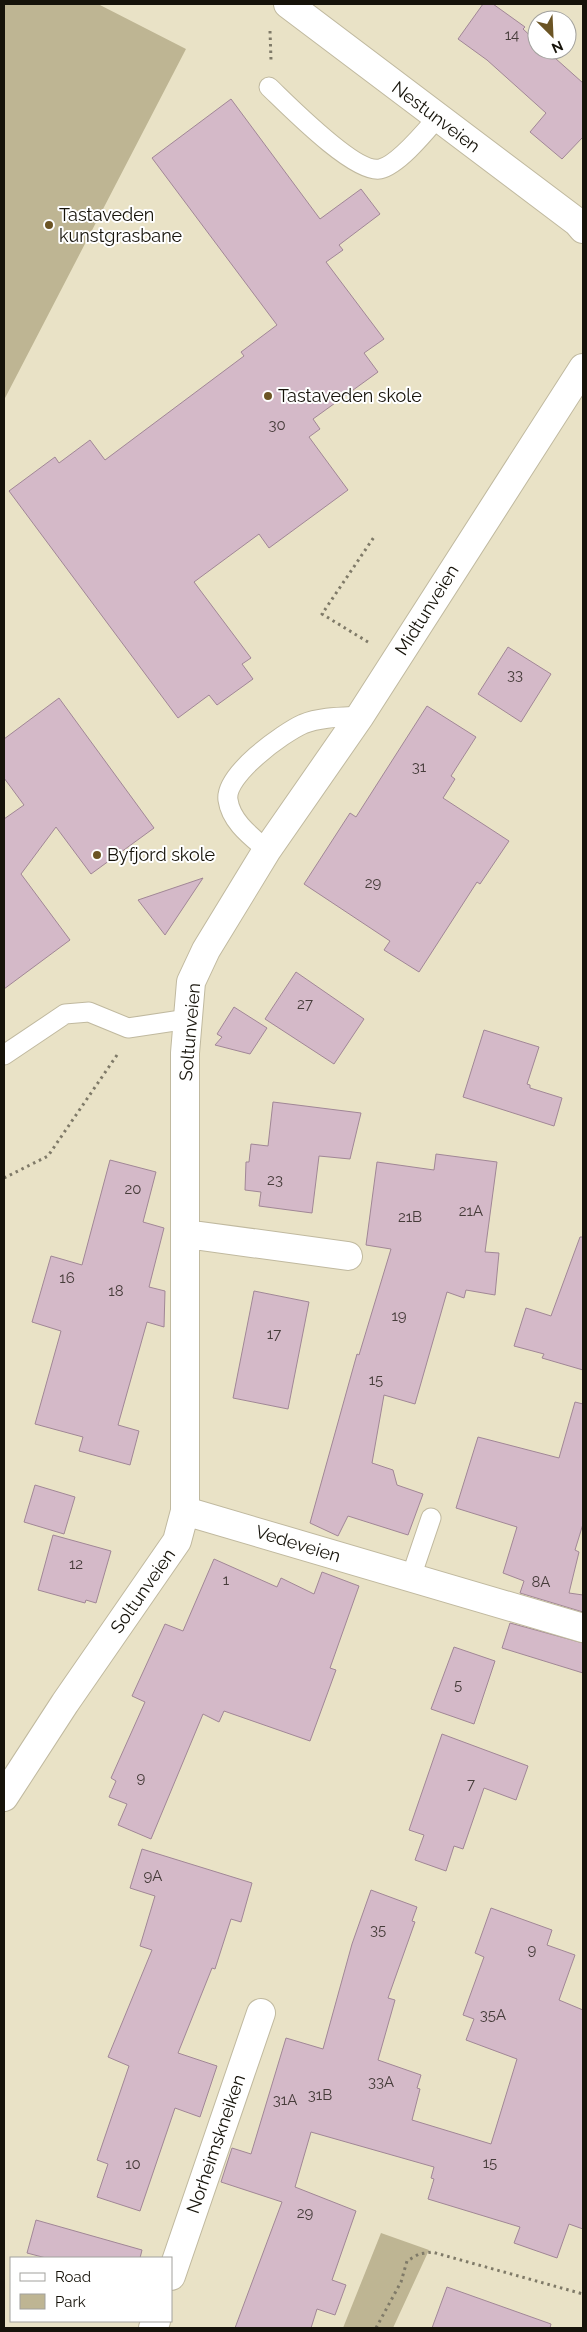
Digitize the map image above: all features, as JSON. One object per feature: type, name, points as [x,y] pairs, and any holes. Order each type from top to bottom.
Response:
[{"type":"street","name":"Nestunveien","points":[[279,13],[437,118],[577,222],[583,229]]},
{"type":"street","name":"Midtunveien","points":[[267,850],[360,716],[583,368]]},
{"type":"street","name":"Soltunveien","points":[[4,1797],[65,1703],[177,1541],[185,1511],[185,1053],[191,982],[206,950],[267,850]]},
{"type":"street","points":[[186,1234],[348,1256]]},
{"type":"street","name":"Vedeveien","points":[[185,1511],[583,1628]]},
{"type":"street","name":"Norheimskneiken","points":[[172,2273],[260,2013]]},
{"type":"lane","points":[[269,87],[327,140],[366,168],[374,169],[389,165],[422,137],[437,118]]},
{"type":"lane","points":[[267,850],[235,818],[227,799],[233,778],[245,766],[303,724],[337,717],[360,716]]},
{"type":"lane","points":[[4,1055],[65,1014],[89,1012],[128,1028],[188,1019]]},
{"type":"lane","points":[[411,1577],[431,1518]]},
{"type":"path","points":[[269,87],[279,13]]},
{"type":"path","points":[[373,645],[322,614],[374,537]]},
{"type":"path","points":[[4,1178],[48,1156],[127,1042],[128,1028]]},
{"type":"path","points":[[376,2328],[401,2282],[406,2261],[419,2254],[432,2252],[583,2294]]},
{"type":"green space","name":"Tastaveden kunstgrasbane","points":[[4,4],[98,4],[186,49],[4,400]]},
{"type":"green space","points":[[381,2233],[429,2250],[393,2328],[343,2328]]},
{"type":"building","points":[[483,4],[493,4],[525,27],[523,29],[527,33],[527,60],[557,60],[583,83],[583,137],[562,159],[530,132],[546,113],[487,60],[458,39]]},
{"type":"building","name":"Tastaveden skole","points":[[231,99],[320,219],[361,189],[380,214],[339,245],[343,250],[326,262],[384,339],[364,353],[378,372],[313,419],[320,429],[309,437],[348,490],[269,548],[259,534],[194,582],[251,658],[242,664],[253,679],[217,705],[209,695],[178,718],[9,491],[55,457],[59,463],[90,440],[105,460],[244,356],[241,352],[277,325],[152,158]]},
{"type":"building","points":[[508,647],[551,674],[521,722],[478,694]]},
{"type":"building","name":"Byfjord skole","points":[[59,698],[154,828],[91,874],[56,827],[21,874],[70,940],[4,989],[4,819],[24,805],[4,778],[4,739]]},
{"type":"building","points":[[427,706],[476,737],[451,776],[455,779],[443,798],[509,841],[480,884],[477,882],[419,972],[384,950],[390,941],[304,884],[350,813],[356,817]]},
{"type":"building","points":[[203,878],[165,935],[138,900]]},
{"type":"building","points":[[296,972],[364,1019],[334,1064],[265,1019]]},
{"type":"building","points":[[234,1007],[267,1028],[250,1054],[215,1045],[222,1037],[217,1034]]},
{"type":"building","points":[[484,1030],[539,1047],[527,1084],[530,1085],[530,1088],[562,1098],[554,1126],[463,1097]]},
{"type":"building","points":[[273,1102],[361,1113],[350,1159],[319,1156],[312,1213],[259,1206],[261,1192],[245,1190],[246,1162],[249,1162],[251,1144],[268,1146]]},
{"type":"building","points":[[436,1154],[497,1162],[485,1252],[499,1253],[495,1295],[466,1290],[464,1298],[447,1292],[415,1404],[384,1395],[372,1463],[393,1470],[397,1485],[423,1494],[408,1535],[348,1516],[338,1536],[310,1523],[357,1354],[359,1355],[391,1249],[366,1245],[377,1162],[434,1170]]},
{"type":"building","points":[[110,1160],[156,1172],[143,1222],[164,1228],[149,1287],[165,1291],[164,1327],[147,1322],[118,1425],[139,1431],[130,1465],[79,1451],[83,1437],[35,1424],[61,1331],[32,1322],[51,1256],[82,1265]]},
{"type":"building","points":[[580,1237],[583,1237],[583,1370],[542,1358],[544,1354],[514,1346],[526,1308],[551,1316]]},
{"type":"building","points":[[254,1291],[309,1302],[288,1409],[233,1398]]},
{"type":"building","points":[[575,1402],[583,1404],[583,1524],[575,1550],[579,1552],[569,1593],[583,1595],[583,1612],[520,1593],[524,1581],[503,1573],[517,1527],[456,1508],[478,1437],[559,1458]]},
{"type":"building","points":[[35,1485],[75,1497],[64,1534],[24,1522]]},
{"type":"building","points":[[53,1535],[111,1551],[96,1603],[86,1600],[85,1603],[38,1590]]},
{"type":"building","points":[[214,1559],[277,1587],[281,1578],[314,1594],[322,1572],[359,1586],[330,1668],[336,1670],[310,1741],[224,1711],[219,1722],[203,1714],[151,1839],[118,1825],[127,1804],[109,1797],[116,1781],[111,1778],[145,1702],[132,1696],[165,1624],[183,1631]]},
{"type":"building","points":[[510,1623],[583,1643],[583,1673],[502,1648]]},
{"type":"building","points":[[454,1647],[495,1661],[474,1724],[431,1709]]},
{"type":"building","points":[[442,1734],[528,1766],[516,1800],[484,1788],[463,1849],[454,1846],[446,1871],[415,1860],[424,1835],[409,1830]]},
{"type":"building","points":[[142,1849],[252,1883],[241,1922],[231,1919],[215,1969],[212,1968],[178,2053],[217,2066],[200,2117],[175,2108],[140,2211],[97,2197],[108,2164],[97,2160],[129,2066],[108,2057],[152,1950],[140,1946],[155,1896],[130,1888]]},
{"type":"building","points":[[371,1890],[417,1907],[412,1921],[415,1922],[388,1998],[395,2000],[378,2060],[421,2075],[417,2088],[420,2089],[412,2120],[491,2144],[517,2059],[466,2040],[474,2019],[463,2015],[484,1957],[475,1953],[491,1908],[552,1930],[547,1945],[575,1955],[559,2000],[583,2010],[583,2229],[569,2224],[557,2258],[514,2243],[520,2227],[428,2199],[434,2179],[431,2178],[434,2167],[311,2132],[295,2187],[356,2211],[332,2280],[346,2285],[335,2315],[317,2309],[311,2328],[235,2328],[282,2202],[221,2182],[232,2148],[251,2154],[286,2038],[323,2049],[352,1944]]},
{"type":"building","points":[[36,2220],[142,2250],[140,2257],[42,2257],[27,2253]]},
{"type":"building","points":[[447,2287],[551,2324],[550,2328],[432,2328]]},
{"type":"place","name":"Tastaveden kunstgrasbane","points":[[49,225]]},
{"type":"place","name":"Tastaveden skole","points":[[268,396]]},
{"type":"place","name":"Byfjord skole","points":[[97,855]]}]
